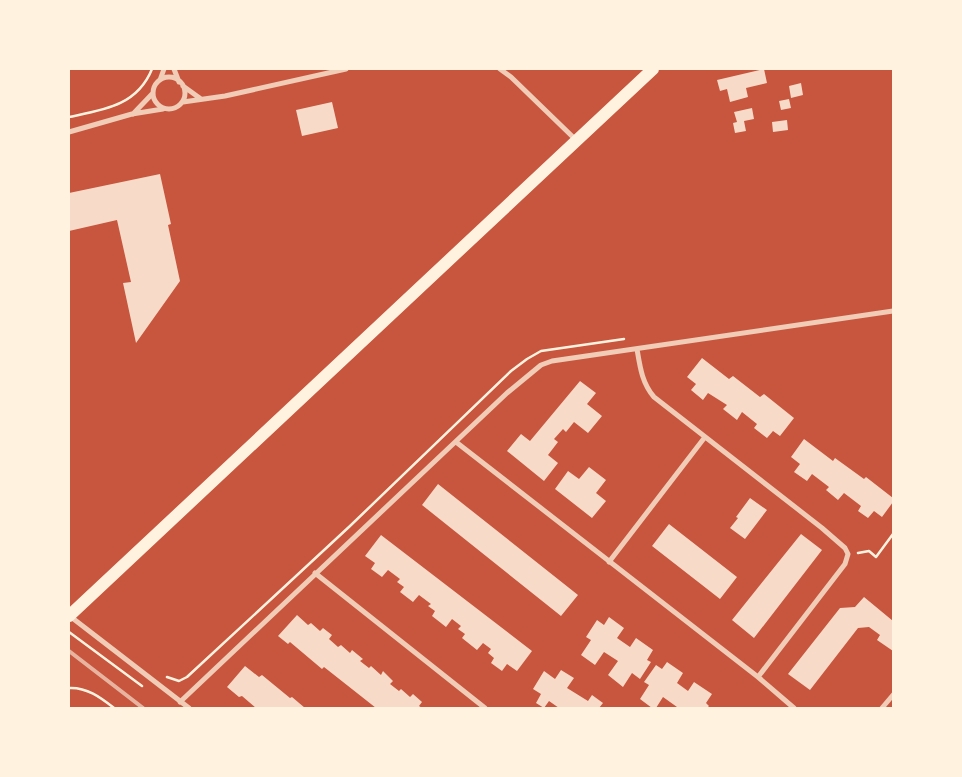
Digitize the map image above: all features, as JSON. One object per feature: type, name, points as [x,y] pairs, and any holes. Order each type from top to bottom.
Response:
[{"type":"main road","points":[[69,616],[653,69]]},
{"type":"street","points":[[132,114],[153,93],[164,69]]},
{"type":"street","points":[[174,69],[179,82]]},
{"type":"street","points":[[69,132],[132,114],[175,108],[183,102],[225,96],[346,69]]},
{"type":"street","points":[[500,69],[511,77],[577,140]]},
{"type":"street","points":[[160,80],[171,78],[201,99]]},
{"type":"street","points":[[183,86],[185,97],[183,102]]},
{"type":"street","points":[[153,93],[156,103],[165,109]]},
{"type":"street","points":[[180,702],[507,393],[541,365],[552,361],[893,311]]},
{"type":"street","points":[[637,349],[642,377],[648,391],[654,397],[822,528],[845,548],[848,554],[844,564],[758,677]]},
{"type":"street","points":[[608,562],[705,438]]},
{"type":"street","points":[[456,442],[758,677],[794,708]]},
{"type":"street","points":[[315,574],[482,707]]},
{"type":"street","points":[[69,616],[189,708]]},
{"type":"street","points":[[882,708],[893,695]]},
{"type":"path","points":[[69,117],[113,108],[137,92],[152,69]]},
{"type":"path","points":[[163,676],[179,681],[187,677],[350,526],[511,371],[527,359],[541,351],[631,338]]},
{"type":"path","points":[[869,551],[876,557],[893,534]]},
{"type":"path","points":[[69,632],[143,687]]},
{"type":"path","points":[[69,688],[74,687],[96,694],[114,708]]},
{"type":"building","points":[[764,69],[767,83],[746,88],[748,97],[730,102],[727,89],[720,91],[717,80]]},
{"type":"building","points":[[801,83],[803,95],[791,98],[789,86]]},
{"type":"building","points":[[789,99],[791,108],[781,110],[779,101]]},
{"type":"building","points":[[332,102],[338,128],[302,136],[296,110]]},
{"type":"building","points":[[752,108],[754,119],[744,121],[746,131],[735,133],[733,123],[737,122],[734,112]]},
{"type":"building","points":[[787,120],[788,130],[773,132],[772,122]]},
{"type":"building","points":[[160,174],[171,224],[168,225],[180,281],[136,343],[123,283],[131,282],[117,220],[69,231],[69,193]]},
{"type":"building","points":[[702,358],[729,379],[733,376],[760,397],[764,394],[794,418],[780,436],[773,431],[767,438],[754,428],[757,424],[742,412],[737,420],[723,409],[727,405],[708,393],[703,400],[691,390],[696,384],[687,377]]},
{"type":"building","points":[[580,381],[596,393],[587,404],[602,416],[588,433],[574,422],[566,432],[563,429],[554,439],[558,442],[548,455],[558,463],[544,481],[507,451],[521,434],[530,441]]},
{"type":"building","points":[[804,439],[833,461],[835,458],[864,479],[866,477],[893,498],[893,502],[882,517],[874,511],[868,518],[858,511],[861,506],[844,493],[838,500],[826,490],[829,487],[812,474],[807,481],[794,472],[800,464],[791,457]]},
{"type":"building","points":[[589,467],[606,480],[596,493],[606,501],[592,518],[555,489],[568,471],[579,479]]},
{"type":"building","points":[[438,484],[578,595],[561,616],[422,505]]},
{"type":"building","points":[[750,498],[767,510],[745,539],[730,528]]},
{"type":"building","points":[[669,524],[737,577],[720,599],[652,546]]},
{"type":"building","points":[[801,534],[822,550],[754,638],[732,620]]},
{"type":"building","points":[[381,535],[532,651],[517,671],[507,664],[502,671],[491,663],[494,658],[488,653],[491,649],[483,643],[477,650],[462,638],[465,634],[458,629],[461,626],[452,619],[446,627],[432,616],[435,611],[428,606],[431,604],[419,595],[413,602],[400,592],[404,587],[397,582],[400,579],[388,570],[382,577],[371,569],[375,563],[365,556]]},
{"type":"building","points":[[864,597],[893,621],[893,651],[877,640],[880,635],[869,627],[858,628],[810,690],[788,674],[840,608],[855,607]]},
{"type":"building","points":[[297,615],[308,625],[311,623],[320,631],[323,628],[332,635],[329,639],[338,647],[341,645],[350,653],[352,650],[363,659],[360,661],[369,668],[371,666],[381,675],[383,671],[393,681],[390,684],[399,691],[401,689],[410,697],[413,694],[422,702],[419,706],[422,708],[376,708],[324,667],[322,669],[290,642],[288,644],[278,636]]},
{"type":"building","points":[[609,617],[624,628],[617,638],[630,647],[636,638],[653,650],[647,660],[651,662],[640,679],[632,673],[623,687],[608,675],[618,661],[604,652],[595,665],[581,655],[591,640],[586,637],[597,620],[604,625]]},
{"type":"building","points":[[667,662],[683,673],[677,683],[688,691],[694,682],[712,694],[706,703],[709,706],[707,708],[675,708],[677,707],[663,697],[656,708],[652,708],[640,699],[649,685],[644,682],[656,665],[662,669]]},
{"type":"building","points":[[245,666],[259,677],[262,675],[305,708],[256,708],[242,696],[239,697],[227,687]]},
{"type":"building","points":[[561,670],[574,678],[567,688],[588,701],[592,695],[603,703],[599,708],[559,708],[549,701],[544,708],[536,703],[541,694],[533,689],[544,671],[555,679]]},
{"type":"railway","points":[[69,651],[143,708]]}]
